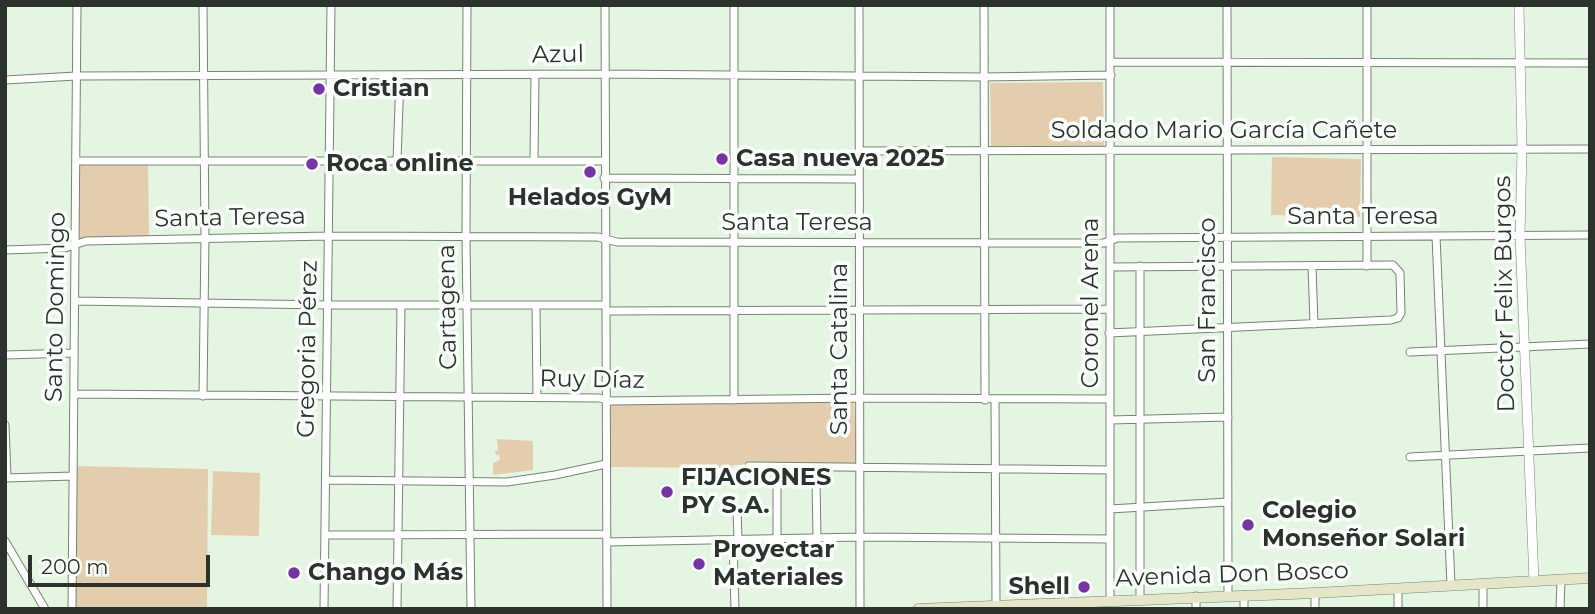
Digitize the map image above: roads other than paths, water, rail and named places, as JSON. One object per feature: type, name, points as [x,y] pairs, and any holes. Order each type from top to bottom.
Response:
[{"type":"main road","name":"Avenida Don Bosco","points":[[920,609],[996,605],[1110,605],[1139,599],[1315,593],[1590,578]]},
{"type":"street","name":"Santo Domingo","points":[[72,609],[77,5]]},
{"type":"street","points":[[203,5],[204,396]]},
{"type":"street","name":"Gregoria Pérez","points":[[324,609],[331,5]]},
{"type":"street","name":"Cartagena","points":[[467,5],[466,236],[471,609]]},
{"type":"street","points":[[604,5],[607,609]]},
{"type":"street","points":[[734,5],[734,400]]},
{"type":"street","name":"Santa Catalina","points":[[859,5],[860,609]]},
{"type":"street","points":[[984,5],[985,400]]},
{"type":"street","name":"Coronel Arena","points":[[1110,5],[1110,605]]},
{"type":"street","name":"San Francisco","points":[[1227,5],[1228,595]]},
{"type":"street","points":[[1367,5],[1367,266]]},
{"type":"street","name":"Doctor Felix Burgos","points":[[1519,5],[1522,149],[1520,236],[1534,581]]},
{"type":"street","points":[[1111,62],[1590,62]]},
{"type":"street","points":[[534,161],[535,75]]},
{"type":"street","name":"Azul","points":[[5,80],[76,76],[1111,75]]},
{"type":"street","points":[[397,161],[400,76]]},
{"type":"street","name":"Soldado Mario García Cañete","points":[[859,151],[1590,149]]},
{"type":"street","points":[[77,160],[604,161]]},
{"type":"street","points":[[604,178],[858,179]]},
{"type":"street","name":"Santa Teresa","points":[[5,250],[65,248],[86,241],[205,237],[466,236],[604,238],[617,242],[985,242],[1110,241],[1117,238],[1590,235]]},
{"type":"street","points":[[1436,236],[1451,585]]},
{"type":"street","points":[[1312,265],[1314,324]]},
{"type":"street","points":[[1109,333],[1391,320],[1398,318],[1401,313],[1400,273],[1394,265],[1110,267]]},
{"type":"street","points":[[1139,599],[1140,266]]},
{"type":"street","points":[[75,301],[468,304],[734,311],[1109,309]]},
{"type":"street","points":[[397,609],[401,305]]},
{"type":"street","points":[[536,306],[537,398]]},
{"type":"street","points":[[1410,352],[1590,344]]},
{"type":"street","points":[[5,355],[74,353]]},
{"type":"street","name":"Ruy Díaz","points":[[74,394],[469,397],[611,401],[1110,399]]},
{"type":"street","points":[[995,400],[996,605]]},
{"type":"street","points":[[1110,420],[1228,417]]},
{"type":"street","points":[[5,425],[6,477],[73,476]]},
{"type":"street","points":[[1410,457],[1590,448]]},
{"type":"street","points":[[327,480],[507,482],[606,464]]},
{"type":"street","points":[[749,466],[1110,470]]},
{"type":"street","points":[[777,467],[777,538]]},
{"type":"street","points":[[816,481],[817,538]]},
{"type":"street","points":[[1110,509],[1227,502]]},
{"type":"street","points":[[734,609],[737,509]]},
{"type":"street","points":[[325,535],[735,540],[861,537],[1110,539]]},
{"type":"street","points":[[5,541],[46,609]]},
{"type":"street","points":[[1560,580],[1560,609]]},
{"type":"street","points":[[1483,584],[1483,609]]},
{"type":"street","points":[[1398,589],[1398,609]]},
{"type":"street","points":[[1315,593],[1315,609]]},
{"type":"street","points":[[1244,595],[1244,609]]},
{"type":"street","points":[[1196,596],[1196,609]]},
{"type":"place","name":"Cristian","points":[[319,89]]},
{"type":"place","name":"Casa nueva 2025","points":[[722,159]]},
{"type":"place","name":"Roca online","points":[[312,164]]},
{"type":"place","name":"Helados GyM","points":[[590,172]]},
{"type":"place","name":"FIJACIONES PY S.A.","points":[[667,492]]},
{"type":"place","name":"Colegio Monseñor Solari","points":[[1248,525]]},
{"type":"place","name":"Proyectar Materiales","points":[[699,564]]},
{"type":"place","name":"Chango Más","points":[[294,573]]},
{"type":"place","name":"Shell","points":[[1084,587]]}]
